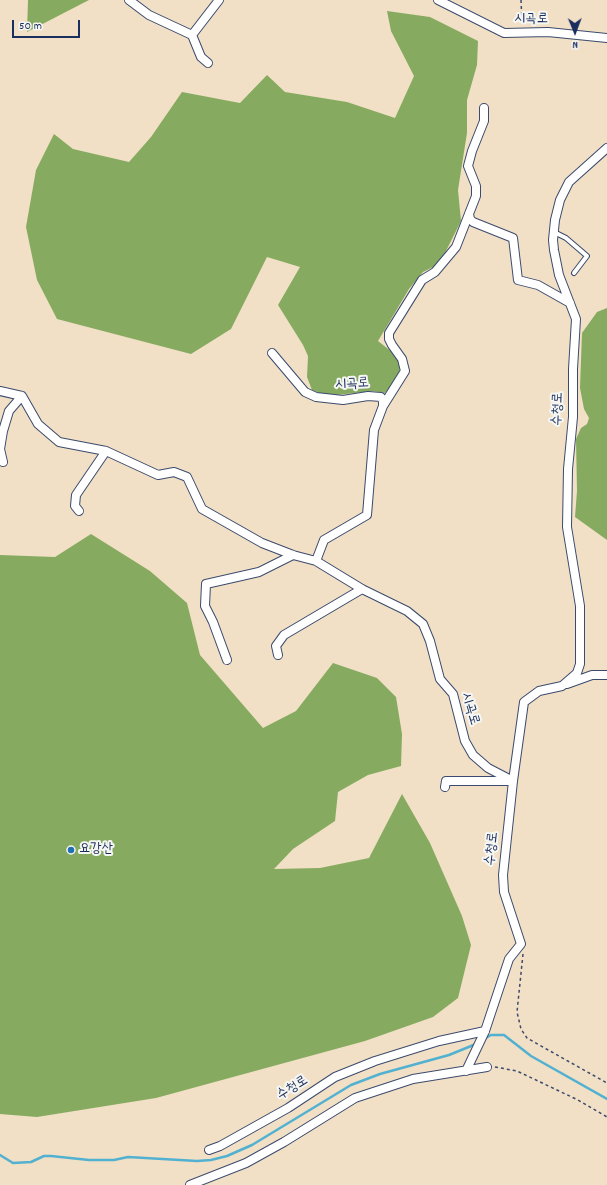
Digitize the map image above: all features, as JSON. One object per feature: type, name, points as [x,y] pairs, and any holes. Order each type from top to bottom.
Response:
[{"type":"street","points":[[129,0],[149,15],[192,34],[201,57],[208,63]]},
{"type":"street","points":[[192,34],[219,0]]},
{"type":"street","name":"시곡로","points":[[438,0],[504,33],[548,32],[607,38]]},
{"type":"street","points":[[384,406],[405,371],[402,359],[389,338],[389,333],[422,280],[435,272],[456,247],[476,196],[476,186],[468,166],[469,159],[482,126],[484,108]]},
{"type":"street","name":"수청로","points":[[562,686],[577,673],[580,664],[580,606],[566,527],[568,468],[574,417],[573,369],[576,319],[563,287],[555,260],[554,232],[560,200],[569,182],[607,148]]},
{"type":"street","points":[[469,214],[470,219],[473,222],[513,238],[518,280],[538,285],[570,303]]},
{"type":"street","name":"시곡로","points":[[272,352],[305,392],[328,400],[343,400],[368,396],[381,397],[384,406],[374,430],[367,515],[324,540],[316,561]]},
{"type":"street","points":[[0,390],[22,396],[9,411],[3,431],[0,449],[3,462]]},
{"type":"street","name":"시곡로","points":[[22,396],[38,424],[59,442],[106,451],[158,475],[174,472],[187,477],[202,509],[262,543],[293,555],[316,561],[362,589],[407,611],[423,624],[430,641],[440,679],[453,694],[464,741],[473,754],[488,768],[513,781]]},
{"type":"street","points":[[78,511],[75,506],[76,495],[106,451]]},
{"type":"street","points":[[227,660],[214,622],[205,606],[206,584],[259,572],[293,555]]},
{"type":"street","points":[[278,655],[276,646],[284,634],[362,589]]},
{"type":"street","name":"수청로","points":[[521,944],[503,884],[513,781],[524,702],[538,691],[562,686],[592,675],[607,675]]},
{"type":"street","points":[[445,787],[446,781],[513,781]]},
{"type":"street","points":[[467,1068],[484,1033],[506,966],[513,952],[521,944]]},
{"type":"street","name":"수청로","points":[[209,1150],[220,1146],[288,1108],[335,1077],[382,1058],[439,1041],[484,1033]]},
{"type":"street","points":[[190,1185],[246,1164],[355,1098],[413,1079],[467,1068],[487,1066]]},
{"type":"lane","points":[[554,232],[566,238],[587,256],[574,273]]},
{"type":"path","points":[[521,0],[522,22],[526,32]]},
{"type":"path","points":[[521,944],[523,959],[517,1012],[520,1029],[527,1038],[607,1083]]},
{"type":"path","points":[[487,1066],[506,1068],[517,1072],[578,1100],[607,1117]]},
{"type":"green space","points":[[28,0],[89,0],[27,32]]},
{"type":"green space","points":[[387,11],[430,17],[478,41],[477,65],[467,100],[467,133],[458,190],[461,221],[445,253],[437,265],[423,272],[409,289],[378,341],[392,352],[399,361],[400,374],[385,393],[373,391],[327,396],[312,390],[307,377],[308,356],[303,345],[278,305],[300,267],[267,257],[231,329],[191,354],[57,319],[37,280],[26,227],[36,170],[54,134],[73,149],[129,162],[151,137],[182,92],[240,103],[267,75],[285,92],[347,102],[395,118],[414,76],[391,31]]},
{"type":"green space","points":[[607,308],[607,540],[575,517],[577,491],[576,439],[581,428],[587,424],[589,418],[584,409],[580,388],[582,333],[597,312]]},
{"type":"green space","points":[[91,534],[150,571],[187,603],[200,655],[263,728],[296,711],[333,663],[377,678],[396,697],[402,734],[401,766],[368,775],[338,792],[335,821],[293,849],[274,869],[320,868],[369,858],[402,794],[430,843],[462,916],[471,945],[458,998],[433,1017],[365,1041],[156,1098],[37,1117],[0,1114],[0,555],[55,557]]},
{"type":"waterway","points":[[484,1039],[491,1035],[504,1035],[531,1056],[607,1099]]},
{"type":"waterway","points":[[0,1155],[13,1163],[31,1162],[44,1156],[89,1160],[114,1160],[128,1157],[197,1161],[211,1160],[227,1156],[252,1145],[351,1085],[380,1074],[449,1055],[476,1044]]},
{"type":"place","name":"요강산","points":[[71,850]]}]
